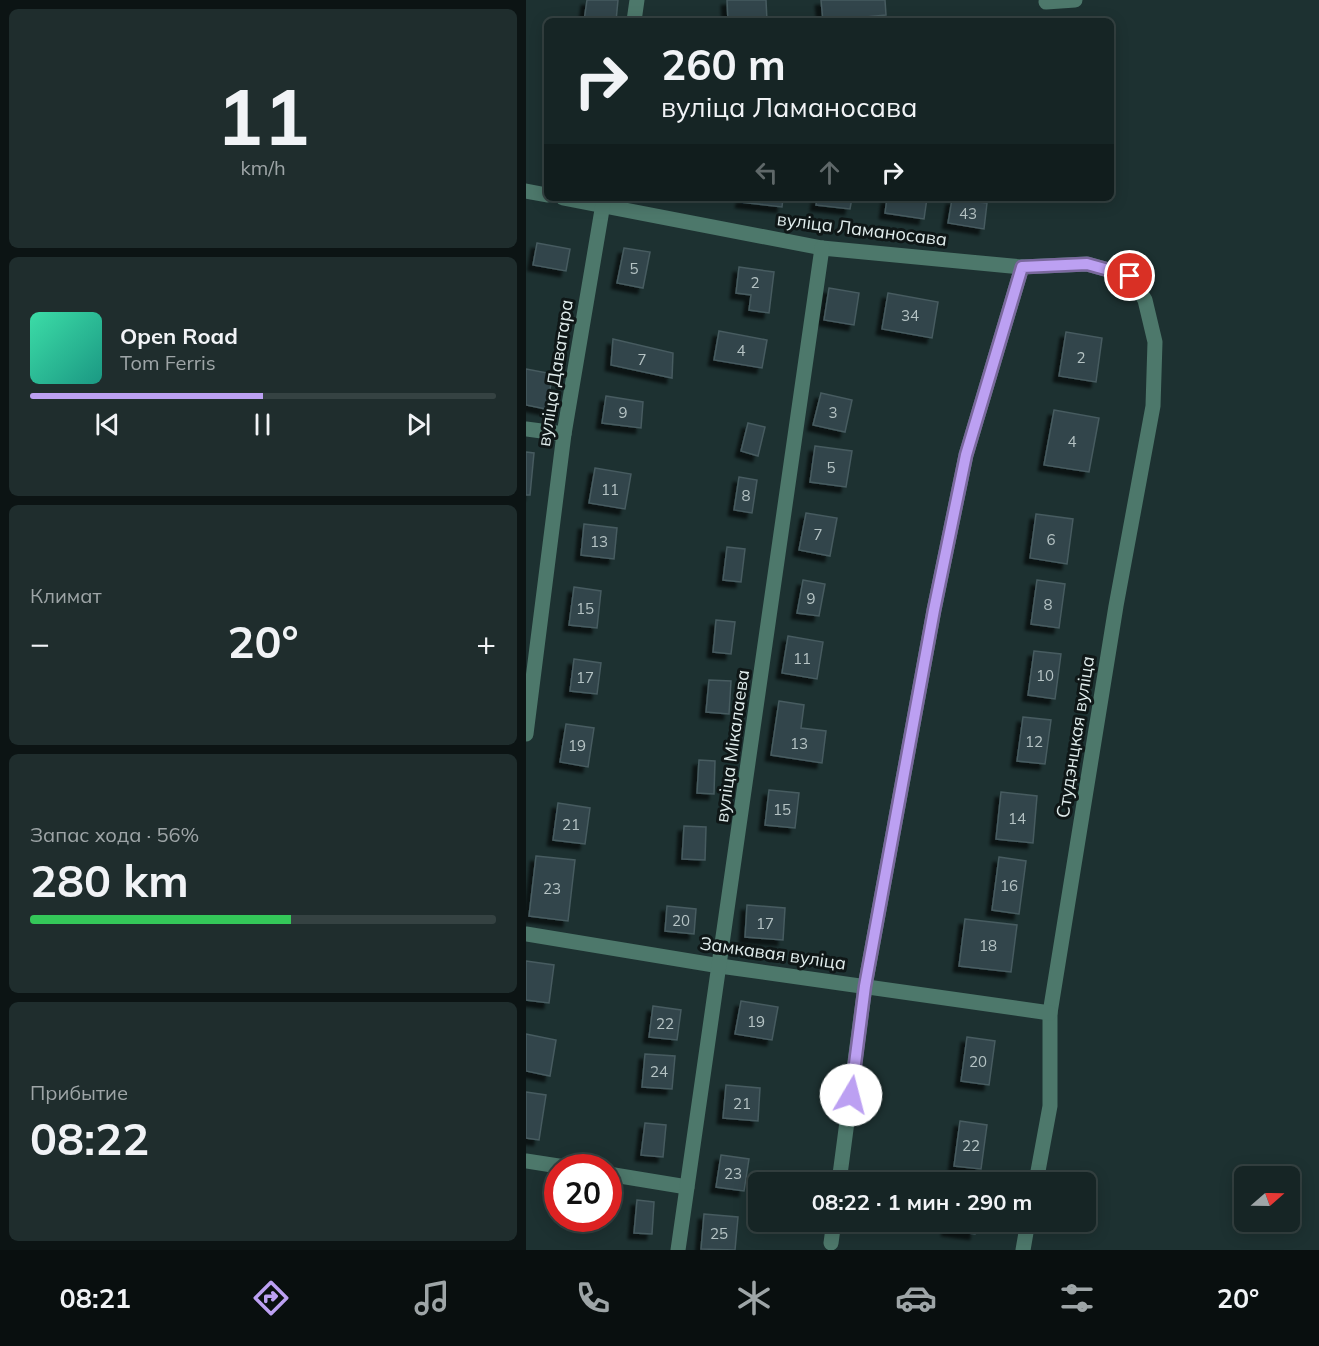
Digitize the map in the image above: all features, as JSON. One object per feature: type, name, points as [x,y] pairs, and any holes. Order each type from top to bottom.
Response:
[{"type":"street","points":[[634,18],[637,0]]},
{"type":"street","points":[[1046,2],[1075,0]]},
{"type":"street","points":[[526,191],[544,194]]},
{"type":"street","name":"вуліца Ламаносава","points":[[603,202],[822,248],[1022,267],[1087,264],[1130,276],[1145,300]]},
{"type":"street","name":"вуліца Даватара","points":[[526,734],[564,434],[603,202]]},
{"type":"street","name":"вуліца Мікалаева","points":[[678,1250],[822,248]]},
{"type":"street","points":[[840,1172],[865,986],[932,622],[966,455],[1022,267]]},
{"type":"street","name":"Студэнцкая вуліца","points":[[1038,1172],[1050,1106],[1050,1012],[1116,606],[1153,406],[1155,342],[1145,300]]},
{"type":"street","points":[[526,429],[564,434]]},
{"type":"street","name":"Замкавая вуліца","points":[[526,934],[720,966],[1050,1012]]},
{"type":"street","points":[[526,1161],[544,1164]]},
{"type":"street","points":[[622,1176],[687,1187]]},
{"type":"street","points":[[831,1244],[833,1232]]},
{"type":"street","points":[[1023,1250],[1026,1232]]},
{"type":"building","points":[[587,0],[618,0],[616,18],[584,18]]},
{"type":"building","points":[[727,0],[766,0],[767,18],[728,18]]},
{"type":"building","points":[[821,0],[885,0],[886,15],[823,18]]},
{"type":"building","points":[[741,201],[783,201],[782,207]]},
{"type":"building","points":[[817,201],[851,201],[850,209],[816,205]]},
{"type":"building","points":[[887,201],[927,201],[924,219],[885,213]]},
{"type":"building","points":[[952,201],[987,203],[984,229],[948,223]]},
{"type":"building","points":[[537,243],[570,249],[566,271],[533,265]]},
{"type":"building","points":[[624,248],[650,252],[643,288],[617,283]]},
{"type":"building","points":[[739,267],[774,272],[769,313],[749,310],[751,295],[736,293]]},
{"type":"building","points":[[829,288],[859,293],[854,325],[824,320]]},
{"type":"building","points":[[888,293],[938,302],[932,338],[882,329]]},
{"type":"building","points":[[719,331],[767,340],[762,368],[714,360]]},
{"type":"building","points":[[1066,332],[1102,338],[1096,382],[1059,376]]},
{"type":"building","points":[[613,339],[673,353],[672,378],[611,365]]},
{"type":"building","points":[[526,369],[553,374],[546,409],[526,405]]},
{"type":"building","points":[[821,393],[852,400],[845,432],[813,425]]},
{"type":"building","points":[[606,396],[643,402],[641,428],[602,423]]},
{"type":"building","points":[[1054,410],[1099,418],[1089,472],[1044,465]]},
{"type":"building","points":[[748,423],[765,427],[758,456],[741,451]]},
{"type":"building","points":[[815,446],[852,451],[846,487],[810,482]]},
{"type":"building","points":[[526,452],[534,453],[530,495],[526,495]]},
{"type":"building","points":[[595,468],[631,474],[625,509],[589,503]]},
{"type":"building","points":[[739,477],[757,480],[752,513],[734,510]]},
{"type":"building","points":[[806,513],[837,518],[830,556],[799,550]]},
{"type":"building","points":[[1036,514],[1073,519],[1067,564],[1030,558]]},
{"type":"building","points":[[584,524],[617,528],[614,559],[581,555]]},
{"type":"building","points":[[727,547],[745,549],[741,582],[723,580]]},
{"type":"building","points":[[803,580],[825,584],[819,616],[797,613]]},
{"type":"building","points":[[1037,580],[1065,584],[1059,628],[1031,624]]},
{"type":"building","points":[[574,587],[601,591],[597,628],[569,625]]},
{"type":"building","points":[[716,620],[735,622],[731,654],[713,652]]},
{"type":"building","points":[[788,636],[823,642],[817,679],[782,673]]},
{"type":"building","points":[[1034,651],[1061,654],[1055,699],[1028,695]]},
{"type":"building","points":[[574,659],[601,663],[597,694],[570,691]]},
{"type":"building","points":[[709,680],[731,681],[729,714],[706,712]]},
{"type":"building","points":[[779,701],[804,705],[801,728],[826,731],[822,763],[771,755]]},
{"type":"building","points":[[1023,717],[1051,720],[1045,764],[1017,761]]},
{"type":"building","points":[[566,724],[594,728],[588,767],[560,762]]},
{"type":"building","points":[[699,760],[715,761],[714,794],[697,793]]},
{"type":"building","points":[[769,790],[799,793],[795,828],[765,825]]},
{"type":"building","points":[[1001,792],[1037,796],[1033,843],[996,839]]},
{"type":"building","points":[[558,803],[590,808],[585,844],[553,840]]},
{"type":"building","points":[[684,826],[706,827],[705,860],[682,859]]},
{"type":"building","points":[[536,856],[575,860],[568,921],[529,916]]},
{"type":"building","points":[[999,857],[1026,861],[1019,914],[992,910]]},
{"type":"building","points":[[747,905],[785,908],[783,940],[745,937]]},
{"type":"building","points":[[667,906],[696,909],[694,934],[665,931]]},
{"type":"building","points":[[965,919],[1017,925],[1011,972],[959,966]]},
{"type":"building","points":[[526,961],[554,965],[549,1003],[526,1000]]},
{"type":"building","points":[[741,1001],[778,1007],[772,1040],[735,1034]]},
{"type":"building","points":[[653,1006],[681,1010],[677,1040],[649,1037]]},
{"type":"building","points":[[526,1034],[556,1040],[550,1076],[526,1071]]},
{"type":"building","points":[[967,1037],[995,1041],[989,1085],[961,1081]]},
{"type":"building","points":[[645,1054],[675,1056],[672,1089],[642,1087]]},
{"type":"building","points":[[726,1085],[760,1088],[758,1121],[723,1118]]},
{"type":"building","points":[[526,1092],[546,1095],[539,1140],[526,1138]]},
{"type":"building","points":[[960,1121],[987,1125],[981,1169],[954,1166]]},
{"type":"building","points":[[645,1123],[666,1125],[663,1157],[641,1155]]},
{"type":"building","points":[[721,1155],[749,1159],[744,1191],[716,1187]]},
{"type":"building","points":[[637,1200],[654,1202],[652,1234],[634,1233]]},
{"type":"building","points":[[704,1214],[738,1217],[735,1250],[701,1249]]},
{"type":"route","points":[[851,1095],[865,986],[934,610],[966,455],[1022,267],[1087,264],[1130,276]]}]
